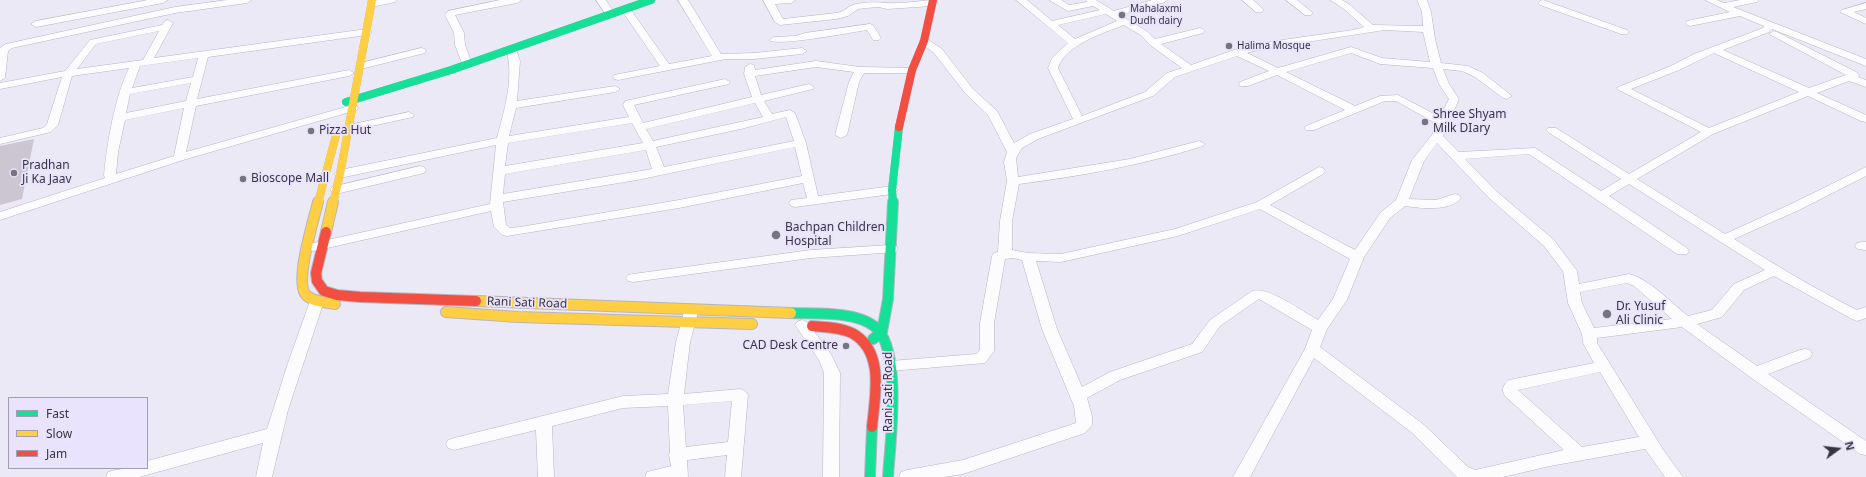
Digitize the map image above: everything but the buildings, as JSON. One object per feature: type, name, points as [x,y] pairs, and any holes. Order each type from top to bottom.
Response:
[{"type":"street","points":[[36,24],[118,7],[163,0]]},
{"type":"street","points":[[112,179],[110,175],[112,152],[128,81],[165,28],[179,0]]},
{"type":"street","points":[[0,78],[4,49],[16,44],[175,10],[247,0]]},
{"type":"street","points":[[120,118],[301,80],[348,77],[362,32],[363,0]]},
{"type":"street","points":[[372,2],[392,0]]},
{"type":"street","points":[[467,64],[460,45],[459,32],[450,15],[451,13],[474,7],[517,0]]},
{"type":"street","points":[[601,0],[610,14]]},
{"type":"street","points":[[0,217],[179,158],[345,111],[467,64],[651,0]]},
{"type":"street","points":[[683,0],[718,58]]},
{"type":"street","points":[[791,0],[768,1],[780,22],[846,14],[855,7],[866,5],[893,6],[933,1],[924,41],[912,70],[901,114],[892,190],[891,249],[887,311],[882,332],[867,343]]},
{"type":"street","points":[[1021,0],[1074,43]]},
{"type":"street","points":[[1054,0],[1068,8],[1092,1],[1144,34],[1153,43],[1190,69]]},
{"type":"street","points":[[1126,0],[1133,8]]},
{"type":"street","points":[[1051,24],[1133,8],[1162,0]]},
{"type":"street","points":[[1248,0],[1259,10]]},
{"type":"street","points":[[1291,0],[1308,13]]},
{"type":"street","points":[[1335,0],[1347,7],[1371,28]]},
{"type":"street","points":[[1241,477],[1312,349],[1320,328],[1340,300],[1357,257],[1385,215],[1402,202],[1418,160],[1436,136],[1454,99],[1446,90],[1437,66],[1428,29],[1428,12],[1422,0]]},
{"type":"street","points":[[1710,0],[1768,28],[1866,84]]},
{"type":"street","points":[[1723,6],[1754,0]]},
{"type":"street","points":[[1861,0],[1866,2]]},
{"type":"street","name":"Rani Sati Road","points":[[372,2],[362,32],[361,66],[345,111],[340,174],[322,245],[315,281],[319,288],[328,293],[360,298],[690,315],[840,316],[867,323],[882,332],[889,346],[891,366],[888,477]]},
{"type":"street","points":[[1544,4],[1624,32]]},
{"type":"street","points":[[1866,6],[1845,12],[1866,21]]},
{"type":"street","points":[[0,141],[48,130],[52,125],[68,73],[93,42],[118,7]]},
{"type":"street","points":[[625,8],[666,67]]},
{"type":"street","points":[[1690,23],[1741,14]]},
{"type":"street","points":[[802,20],[802,51],[816,64]]},
{"type":"street","points":[[1079,121],[1053,68],[1053,64],[1059,56],[1074,43],[1123,22]]},
{"type":"street","points":[[774,40],[870,27],[876,38]]},
{"type":"street","points":[[1005,256],[1006,220],[1013,181],[1009,163],[1012,151],[1024,141],[1149,94],[1166,78],[1238,52],[1262,46],[1354,33],[1371,28],[1385,27],[1428,29]]},
{"type":"street","points":[[93,42],[165,28]]},
{"type":"street","points":[[1709,132],[1622,89],[1768,28],[1866,63]]},
{"type":"street","points":[[1153,43],[1200,31]]},
{"type":"street","points":[[0,86],[68,73],[362,32]]},
{"type":"street","points":[[924,41],[938,50],[969,91],[993,113],[1012,151]]},
{"type":"street","points":[[511,49],[515,61],[511,105],[502,141],[496,202],[500,227],[507,232],[679,204],[808,178]]},
{"type":"street","points":[[361,66],[421,50]]},
{"type":"street","points":[[1244,84],[1326,56],[1351,50],[1380,62],[1464,68],[1472,71],[1507,96]]},
{"type":"street","points":[[1714,50],[1809,92],[1865,119]]},
{"type":"street","points":[[618,76],[718,58],[758,56],[802,51]]},
{"type":"street","points":[[1238,52],[1354,110]]},
{"type":"street","points":[[1816,56],[1836,52]]},
{"type":"street","points":[[179,158],[204,55]]},
{"type":"street","points":[[758,56],[750,65],[749,74],[757,99],[769,118]]},
{"type":"street","points":[[749,74],[816,64],[860,70],[912,70]]},
{"type":"street","points":[[1601,196],[1709,132],[1852,76],[1866,69]]},
{"type":"street","points":[[841,135],[854,82],[860,70]]},
{"type":"street","points":[[126,92],[197,79]]},
{"type":"street","points":[[659,171],[650,146],[628,105],[631,102],[725,82]]},
{"type":"street","points":[[340,174],[502,141],[638,123],[809,87]]},
{"type":"street","points":[[511,105],[615,89]]},
{"type":"street","points":[[1310,128],[1391,97],[1398,98],[1443,123]]},
{"type":"street","points":[[345,111],[409,115]]},
{"type":"street","points":[[345,111],[306,248],[301,286],[306,295],[317,301],[349,306],[360,298]]},
{"type":"street","points":[[499,171],[650,146],[741,126],[790,113],[800,143],[813,199]]},
{"type":"street","points":[[1552,130],[1775,271],[1836,306],[1857,316],[1866,312]]},
{"type":"street","points":[[1436,136],[1492,194],[1550,243],[1570,271],[1576,303],[1589,334],[1590,343],[1649,442],[1675,477]]},
{"type":"street","points":[[306,248],[496,202],[800,143]]},
{"type":"street","points":[[1013,181],[1111,167],[1143,160],[1199,144]]},
{"type":"street","points":[[1456,156],[1531,150],[1682,251]]},
{"type":"street","points":[[336,190],[420,170]]},
{"type":"street","points":[[891,366],[980,359],[987,351],[987,323],[1000,256],[1020,254],[1028,257],[1061,258],[1149,239],[1204,224],[1261,205],[1319,171]]},
{"type":"street","points":[[1724,239],[1795,208],[1866,171]]},
{"type":"street","points":[[795,203],[813,199],[892,190]]},
{"type":"street","points":[[1402,202],[1438,205],[1455,198]]},
{"type":"street","points":[[1261,205],[1315,236],[1357,257]]},
{"type":"street","points":[[633,278],[810,254],[891,249]]},
{"type":"street","points":[[907,477],[963,467],[1079,429],[1084,425],[1085,420],[1078,396],[1052,338],[1028,257]]},
{"type":"street","points":[[1589,334],[1685,322],[1717,314],[1739,287],[1775,271]]},
{"type":"street","points":[[1574,289],[1629,278],[1639,283],[1685,322],[1755,373],[1866,449]]},
{"type":"street","points":[[1078,396],[1115,376],[1197,348],[1215,323],[1257,294],[1263,295],[1320,328]]},
{"type":"street","points":[[264,477],[273,434],[283,400],[317,301]]},
{"type":"street","points":[[440,312],[518,317],[690,315],[760,324]]},
{"type":"street","points":[[679,468],[675,400],[683,342],[690,315]]},
{"type":"street","points":[[797,325],[846,330],[858,336],[867,343],[872,351],[875,364],[870,477]]},
{"type":"street","points":[[797,325],[826,358],[832,373],[831,477]]},
{"type":"street","points":[[1312,349],[1417,428],[1462,472],[1474,477],[1550,459],[1649,442]]},
{"type":"street","points":[[1755,373],[1805,354]]},
{"type":"street","points":[[1579,454],[1510,392],[1510,388],[1514,384],[1604,366]]},
{"type":"street","points":[[454,444],[628,402],[640,400],[675,400],[740,395],[733,477]]},
{"type":"street","points":[[544,422],[546,477]]},
{"type":"street","points":[[148,468],[273,434]]},
{"type":"street","points":[[653,477],[736,447]]},
{"type":"street","points":[[114,477],[144,469]]},
{"type":"traffic: fast","points":[[346,102],[451,70],[651,0]]},
{"type":"traffic: fast","points":[[873,339],[882,332],[888,299],[893,209],[892,190],[899,127]]},
{"type":"traffic: fast","points":[[791,313],[825,314],[852,317],[873,325],[881,332],[887,344],[892,380],[892,424],[888,477]]},
{"type":"traffic: fast","points":[[870,477],[872,427]]},
{"type":"traffic: slow","points":[[326,232],[340,174],[372,0]]},
{"type":"traffic: slow","points":[[335,304],[317,301],[306,295],[301,286],[306,249],[336,135]]},
{"type":"traffic: slow","points":[[476,301],[791,313]]},
{"type":"traffic: slow","points":[[446,312],[518,317],[752,324]]},
{"type":"traffic: jam","points":[[899,127],[912,70],[924,41],[933,0]]},
{"type":"traffic: jam","points":[[326,232],[316,273],[317,281],[324,291],[337,295],[360,297],[476,301]]},
{"type":"traffic: jam","points":[[812,326],[832,328],[852,333],[862,340],[869,350],[873,361],[875,374],[872,427]]},
{"type":"place","name":"Mahalaxmi Dudh dairy","points":[[1122,15]]},
{"type":"place","name":"Halima Mosque","points":[[1229,46]]},
{"type":"place","name":"Shree Shyam Milk DIary","points":[[1425,122]]},
{"type":"place","name":"Pizza Hut","points":[[311,131]]},
{"type":"place","name":"Pradhan Ji Ka Jaav","points":[[14,173]]},
{"type":"place","name":"Bioscope Mall","points":[[243,179]]},
{"type":"place","name":"Bachpan Children Hospital","points":[[776,235]]},
{"type":"place","name":"Dr. Yusuf Ali Clinic","points":[[1607,314]]},
{"type":"place","name":"CAD Desk Centre","points":[[846,346]]}]
